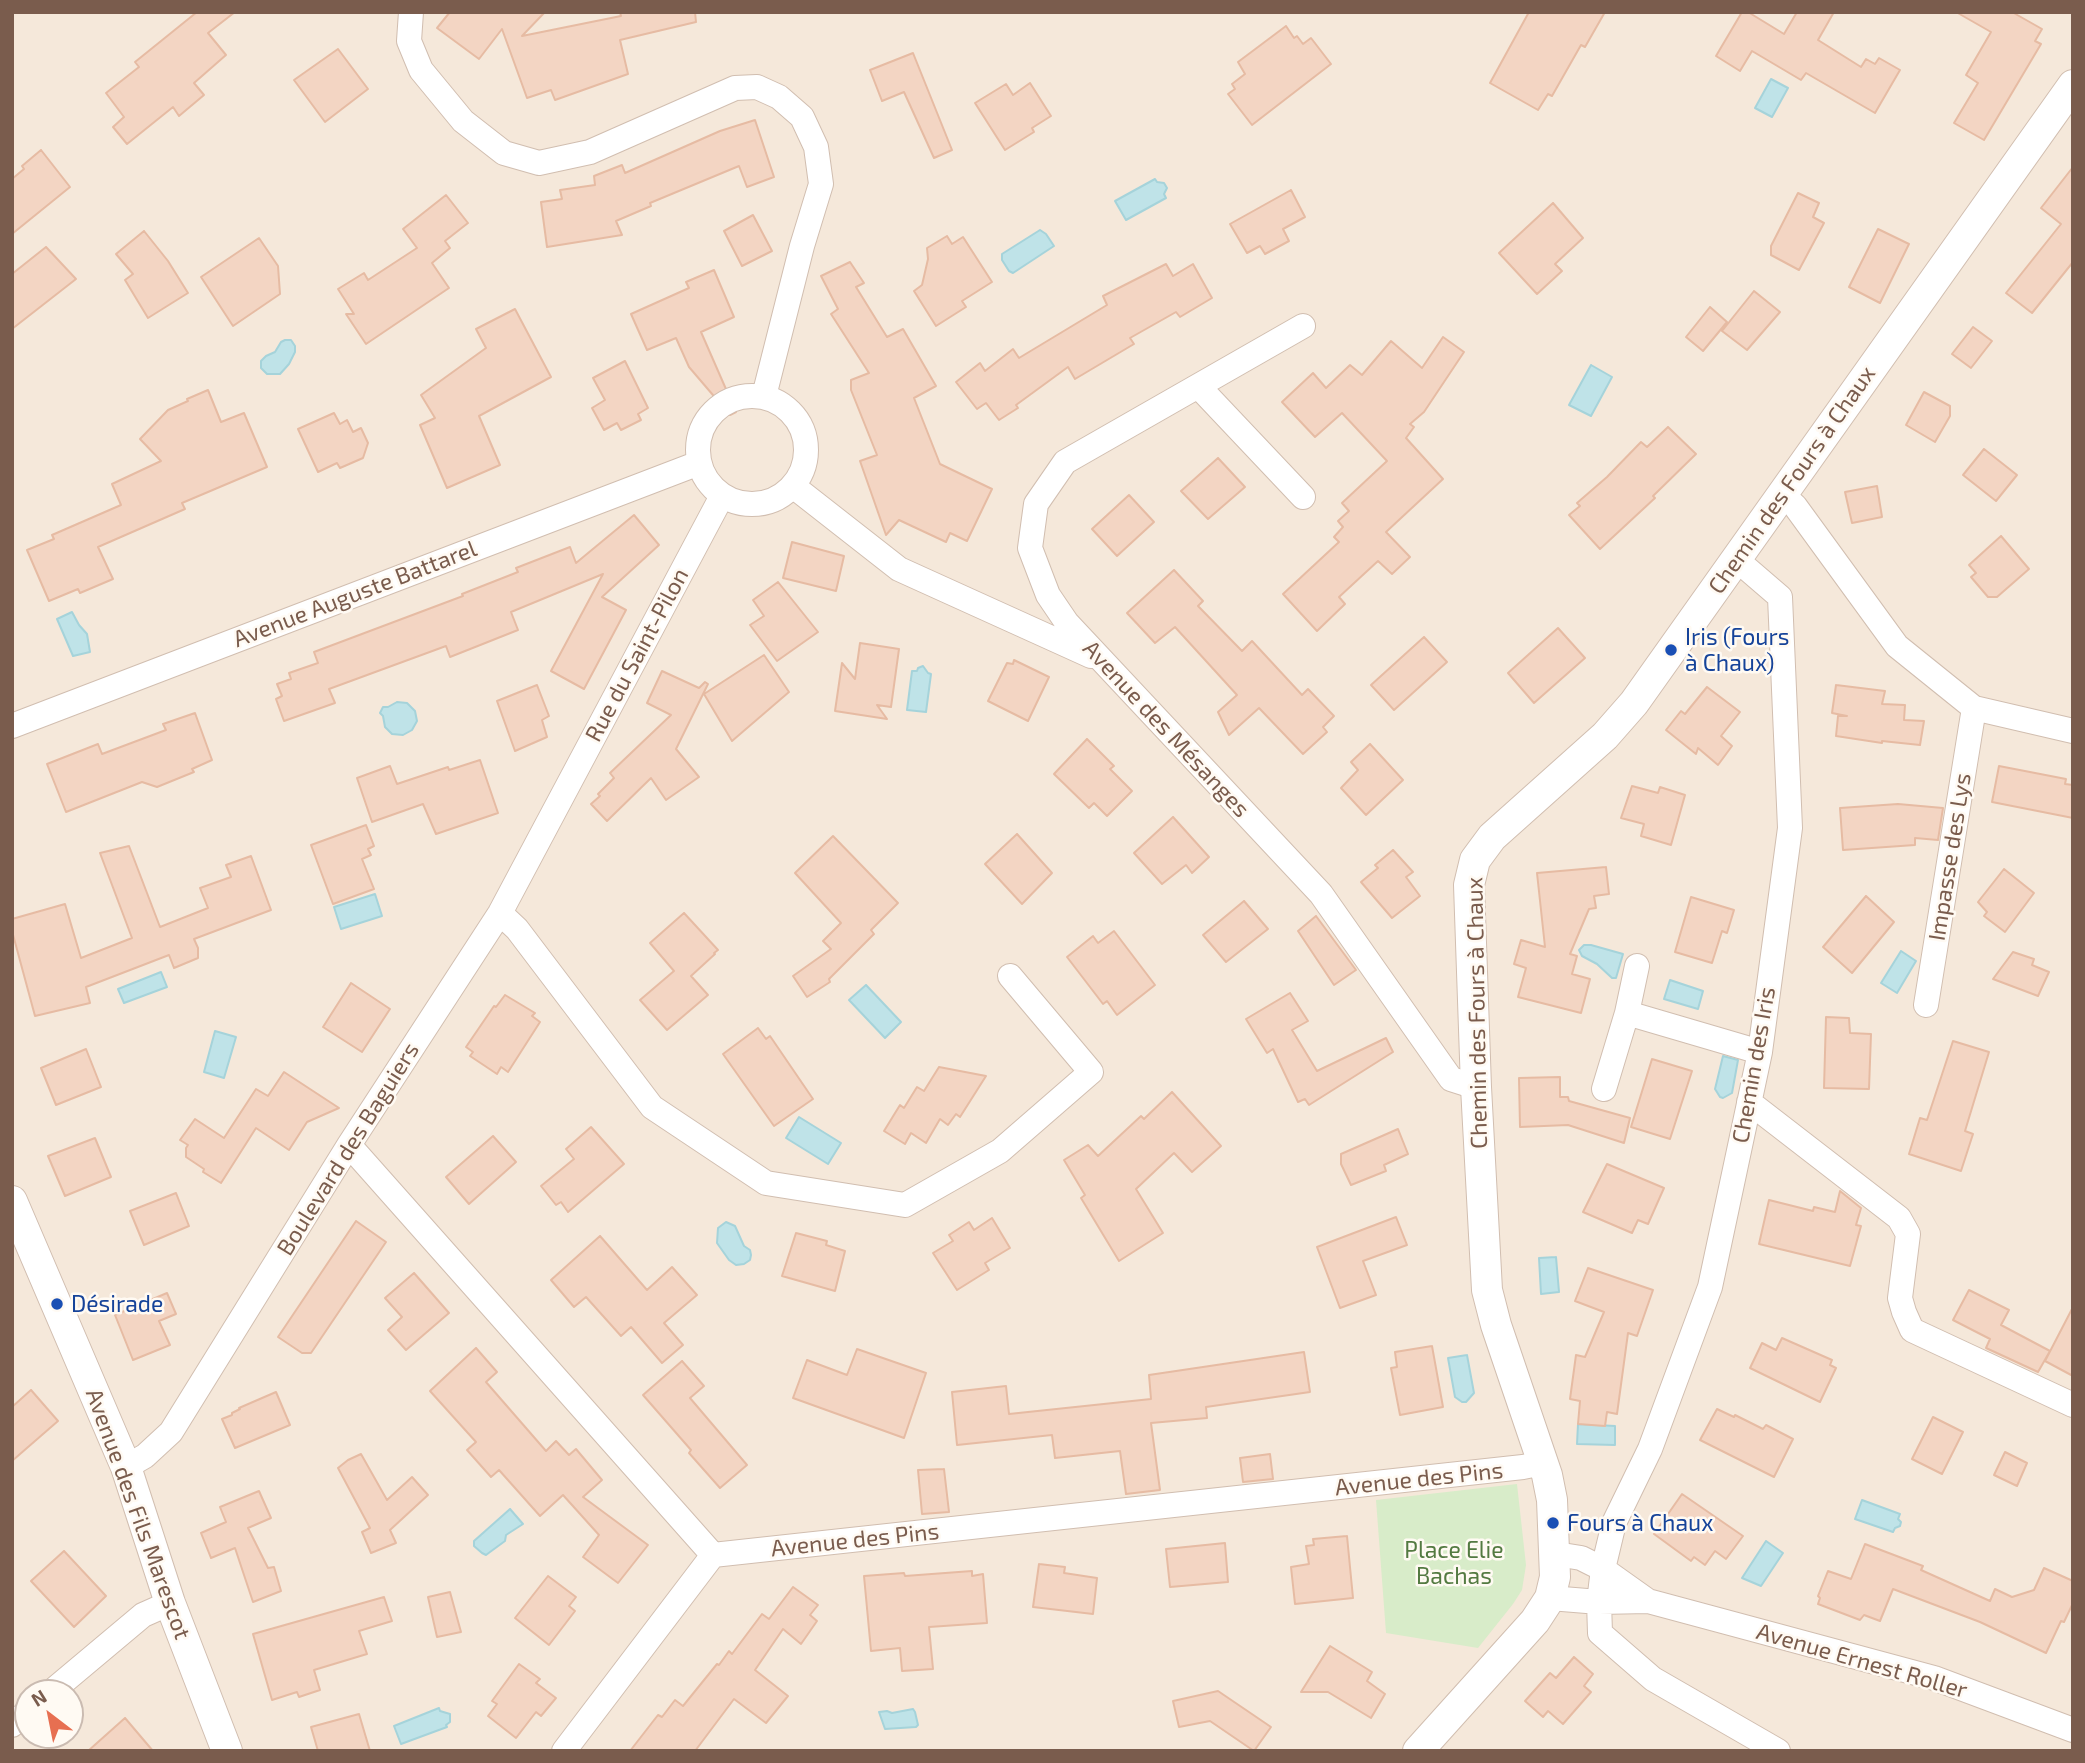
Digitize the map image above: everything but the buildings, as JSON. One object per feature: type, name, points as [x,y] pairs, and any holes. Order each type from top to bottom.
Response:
[{"type":"street","points":[[411,12],[409,41],[421,70],[463,121],[504,153],[539,163],[590,152],[735,88],[757,87],[779,97],[802,117],[816,147],[821,184],[802,246],[764,396]]},
{"type":"street","name":"Chemin des Fours à Chaux","points":[[1418,1751],[1535,1621],[1550,1598],[1555,1577],[1552,1500],[1543,1463],[1496,1325],[1487,1290],[1469,885],[1475,860],[1492,837],[1605,736],[1634,703],[2073,85]]},
{"type":"street","name":"Avenue des Mésanges","points":[[1303,326],[1065,463],[1036,504],[1030,548],[1048,595],[1067,623],[1321,894],[1451,1079],[1476,1087]]},
{"type":"street","points":[[1199,387],[1303,497]]},
{"type":"street","points":[[764,396],[789,410],[804,433],[807,452],[803,470],[793,486],[781,496],[751,504],[736,502],[722,496],[703,476],[698,463],[700,431],[708,417],[719,406],[733,398],[764,396]]},
{"type":"street","name":"Avenue Auguste Battarel","points":[[12,726],[698,463]]},
{"type":"street","points":[[793,486],[899,569],[1102,661]]},
{"type":"street","points":[[1782,494],[1795,506],[1897,646],[1974,708],[2073,731]]},
{"type":"street","name":"Rue du Saint-Pilon","points":[[552,814],[722,496]]},
{"type":"street","name":"Chemin des Iris","points":[[1602,1569],[1615,1523],[1650,1449],[1710,1287],[1760,1052],[1790,828],[1780,597],[1737,560]]},
{"type":"street","name":"Impasse des Lys","points":[[1926,1006],[1974,708]]},
{"type":"street","name":"Boulevard des Baguiers","points":[[126,1467],[145,1456],[171,1432],[349,1145],[500,913],[552,814]]},
{"type":"street","points":[[500,913],[517,929],[652,1107],[766,1183],[905,1206],[1000,1151],[1091,1072],[1010,976]]},
{"type":"street","points":[[1604,1089],[1627,1013],[1637,966]]},
{"type":"street","points":[[1627,1013],[1760,1052]]},
{"type":"street","points":[[1749,1102],[1899,1218],[1908,1234],[1900,1298],[1912,1329],[2073,1405]]},
{"type":"street","points":[[349,1145],[713,1555],[564,1751]]},
{"type":"street","name":"Avenue des Fils Marescot","points":[[12,1201],[126,1467],[170,1603],[227,1751]]},
{"type":"street","name":"Avenue des Pins","points":[[713,1555],[1510,1469],[1543,1463]]},
{"type":"street","name":"Avenue Ernest Roller","points":[[1556,1554],[1581,1558],[1648,1601]]},
{"type":"street","points":[[1602,1569],[1600,1633],[1653,1679],[1778,1751]]},
{"type":"street","name":"Avenue Ernest Roller","points":[[1550,1598],[1599,1602],[1648,1601],[1934,1678],[2073,1730]]},
{"type":"street","points":[[67,1679],[143,1615],[170,1603]]},
{"type":"shaded area","points":[[12,12],[2073,12],[2073,1751],[12,1751]]},
{"type":"green space","name":"Place Elie Bachas","points":[[1517,1484],[1526,1565],[1522,1590],[1478,1648],[1386,1633],[1376,1500]]},
{"type":"water","points":[[1771,79],[1788,88],[1772,117],[1755,108]]},
{"type":"water","points":[[1155,179],[1164,183],[1167,188],[1164,194],[1166,198],[1126,220],[1115,201]]},
{"type":"water","points":[[1040,230],[1054,246],[1013,273],[1009,271],[1002,260],[1002,254]]},
{"type":"water","points":[[285,340],[291,340],[295,346],[289,364],[280,374],[267,374],[261,368],[261,361],[275,352]]},
{"type":"water","points":[[1591,365],[1612,377],[1591,416],[1569,405]]},
{"type":"water","points":[[72,612],[87,634],[90,652],[73,656],[57,619]]},
{"type":"water","points":[[923,666],[931,674],[926,712],[907,710],[912,671]]},
{"type":"water","points":[[397,702],[407,703],[415,711],[417,721],[412,730],[403,735],[392,734],[385,727],[380,713],[383,707]]},
{"type":"water","points":[[375,894],[382,916],[341,929],[334,907]]},
{"type":"water","points":[[1584,945],[1623,954],[1616,978],[1612,978],[1597,964],[1582,956],[1579,950]]},
{"type":"water","points":[[1901,951],[1916,961],[1897,993],[1881,983]]},
{"type":"water","points":[[161,972],[167,987],[124,1003],[118,989]]},
{"type":"water","points":[[1670,980],[1703,991],[1698,1009],[1664,999]]},
{"type":"water","points":[[866,985],[901,1022],[885,1038],[849,1000]]},
{"type":"water","points":[[215,1031],[236,1037],[224,1078],[204,1072]]},
{"type":"water","points":[[1723,1056],[1738,1060],[1732,1093],[1723,1098],[1715,1089]]},
{"type":"water","points":[[799,1117],[841,1143],[828,1164],[786,1138]]},
{"type":"water","points":[[726,1222],[735,1226],[744,1246],[750,1250],[750,1260],[744,1264],[736,1265],[729,1260],[717,1243],[718,1228]]},
{"type":"water","points":[[1556,1257],[1559,1292],[1541,1294],[1539,1258]]},
{"type":"water","points":[[1467,1355],[1474,1393],[1466,1402],[1462,1402],[1455,1397],[1448,1358]]},
{"type":"water","points":[[1578,1424],[1615,1426],[1615,1445],[1577,1444]]},
{"type":"water","points":[[1862,1500],[1900,1514],[1900,1526],[1893,1532],[1855,1519]]},
{"type":"water","points":[[510,1509],[523,1524],[506,1535],[505,1541],[486,1555],[482,1553],[474,1546],[474,1541]]},
{"type":"water","points":[[1766,1541],[1783,1553],[1761,1586],[1742,1578]]},
{"type":"water","points":[[439,1708],[440,1711],[450,1714],[447,1727],[401,1744],[394,1726]]},
{"type":"water","points":[[913,1709],[918,1725],[916,1727],[885,1729],[879,1712],[892,1713]]},
{"type":"place","name":"Iris (Fours à Chaux)","points":[[1671,650]]},
{"type":"place","name":"Désirade","points":[[57,1304]]},
{"type":"place","name":"Fours à Chaux","points":[[1553,1523]]}]
